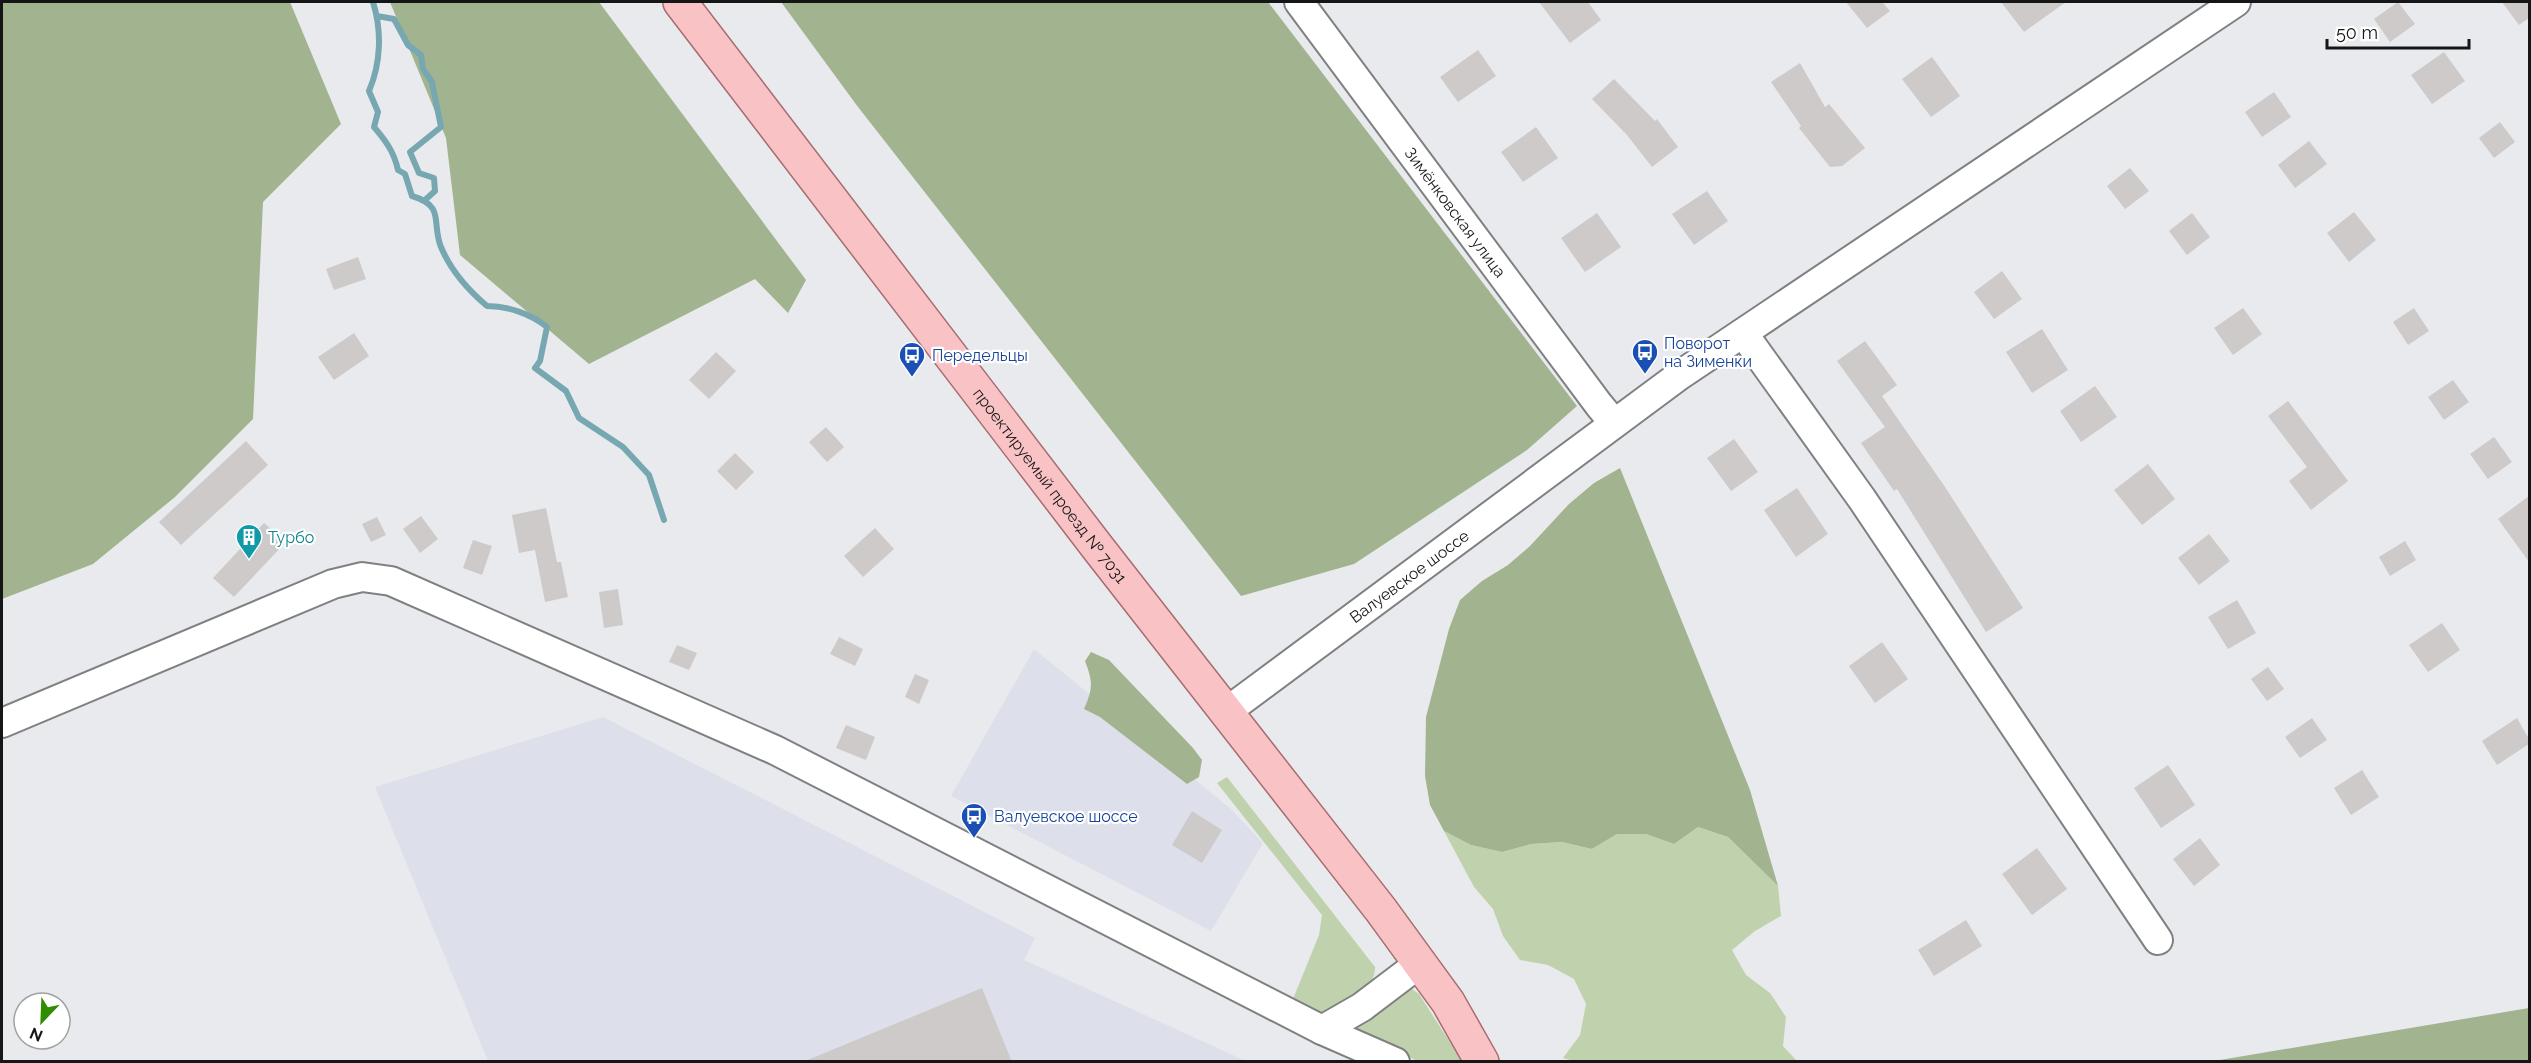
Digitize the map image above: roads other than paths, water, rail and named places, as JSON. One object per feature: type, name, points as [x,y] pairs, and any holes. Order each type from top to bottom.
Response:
[{"type":"main road","name":"проектируемый проезд № 7031","points":[[680,2],[1226,712]]},
{"type":"main road","points":[[1226,712],[1420,963],[1448,1002],[1482,1062]]},
{"type":"street","name":"Зимёнковская улица","points":[[1299,2],[1614,423]]},
{"type":"street","name":"Валуевское шоссе","points":[[1226,712],[1680,375],[2236,2]]},
{"type":"street","points":[[1743,333],[1862,499],[2158,940]]},
{"type":"street","points":[[2,723],[333,584],[362,577],[392,581],[775,750],[1322,1030],[1395,1062]]},
{"type":"street","points":[[1322,1030],[1362,1007],[1420,963]]},
{"type":"waterway","points":[[373,2],[379,36],[378,58],[369,91],[378,112],[374,127],[389,147],[398,170],[405,174],[412,196],[423,200],[433,210],[436,216],[438,238],[450,264],[467,287],[487,306],[503,307],[519,312],[547,327],[540,361],[535,368],[566,391],[579,418],[623,447],[649,475],[664,520]]},
{"type":"waterway","points":[[377,16],[394,19],[408,45],[421,55],[423,69],[432,82],[441,127],[410,152],[419,173],[434,178],[435,191],[425,200]]},
{"type":"place","name":"Поворот на Зименки","points":[[1645,375]]},
{"type":"place","name":"Передельцы","points":[[912,378]]},
{"type":"place","name":"Турбо","points":[[249,560]]},
{"type":"place","name":"Валуевское шоссе","points":[[974,839]]}]
